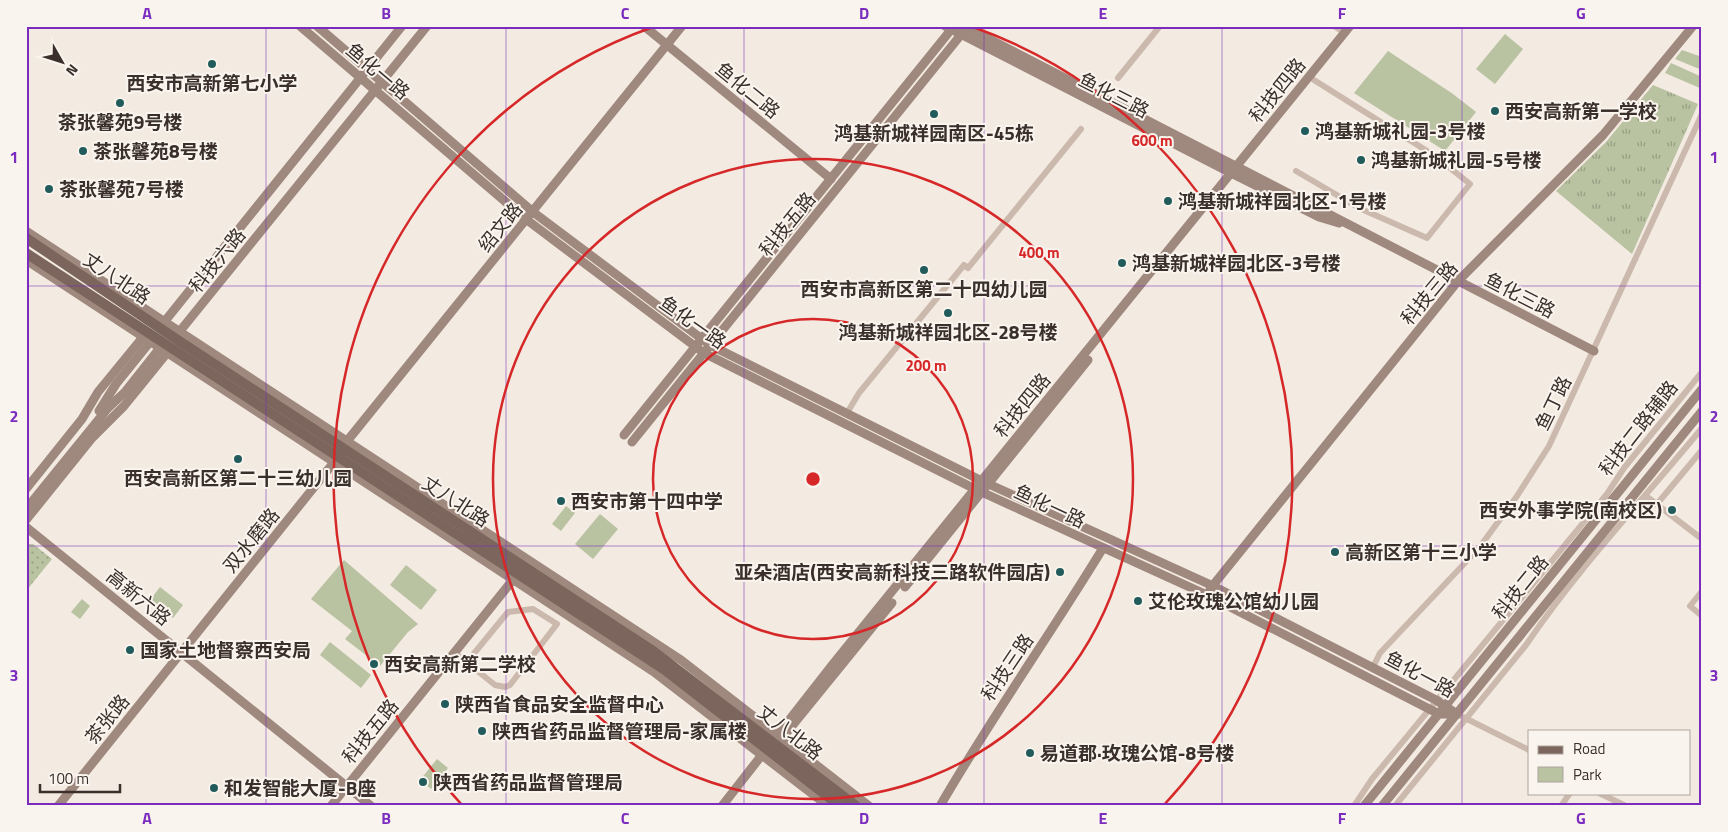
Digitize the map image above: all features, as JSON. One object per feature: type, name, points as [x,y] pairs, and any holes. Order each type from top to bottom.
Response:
[{"type":"main road","name":"丈八北路","points":[[26,238],[177,335],[340,452],[520,570],[665,670],[766,754],[840,806]]},
{"type":"main road","name":"丈八北路","points":[[26,253],[164,348],[340,452]]},
{"type":"main road","name":"丈八北路","points":[[520,570],[653,651],[777,739],[856,806]]},
{"type":"street","name":"鱼化一路","points":[[300,26],[527,220],[704,353],[978,491],[1207,595],[1439,714],[1457,714]]},
{"type":"street","name":"鱼化一路","points":[[317,26],[533,212],[710,345],[985,482],[1211,585],[1446,705],[1457,714]]},
{"type":"street","name":"科技六路","points":[[26,500],[104,405],[116,384],[149,338],[402,26]]},
{"type":"street","name":"科技六路","points":[[26,509],[108,408],[177,335],[428,26]]},
{"type":"street","name":"鱼化二路","points":[[644,26],[831,179]]},
{"type":"street","name":"绍文路","points":[[340,452],[682,26]]},
{"type":"street","points":[[1118,78],[1160,26]]},
{"type":"street","points":[[1334,26],[1347,30]]},
{"type":"street","name":"科技四路","points":[[1236,171],[1314,80],[1357,26]]},
{"type":"street","name":"科技三路","points":[[1207,595],[1211,585],[1458,281],[1604,135],[1693,26]]},
{"type":"street","name":"鱼化三路","points":[[966,27],[1320,217],[1351,227],[1594,351]]},
{"type":"street","name":"科技五路","points":[[632,442],[966,27]]},
{"type":"street","name":"鱼化三路","points":[[950,28],[960,36],[1236,171]]},
{"type":"street","name":"科技五路","points":[[624,435],[920,69],[950,28]]},
{"type":"street","name":"科技四路","points":[[730,806],[777,739],[1236,171],[1347,30]]},
{"type":"street","points":[[920,69],[928,76]]},
{"type":"street","points":[[1296,171],[1359,208],[1427,238],[1470,184],[1435,156],[1314,80]]},
{"type":"street","name":"鱼丁路","points":[[1373,667],[1380,653],[1479,548],[1518,496],[1562,422],[1702,114]]},
{"type":"street","points":[[847,413],[865,385],[964,265],[968,268],[1081,129]]},
{"type":"street","points":[[26,231],[161,325]]},
{"type":"street","points":[[26,260],[149,338],[98,392],[82,419],[26,489]]},
{"type":"street","points":[[26,520],[92,438],[124,406],[164,348]]},
{"type":"street","name":"科技二路辅路","points":[[1354,806],[1372,779],[1594,509],[1624,468],[1702,372]]},
{"type":"street","points":[[663,387],[671,394]]},
{"type":"street","name":"科技二路","points":[[1364,806],[1702,389]]},
{"type":"street","name":"科技二路","points":[[1382,806],[1702,411]]},
{"type":"street","points":[[1395,806],[1526,645],[1542,620],[1702,428]]},
{"type":"street","points":[[1657,504],[1702,450]]},
{"type":"street","points":[[340,452],[520,570]]},
{"type":"street","name":"双水磨路","points":[[182,652],[340,452]]},
{"type":"street","points":[[1646,496],[1702,539]]},
{"type":"street","name":"高新六路","points":[[26,527],[371,806]]},
{"type":"street","name":"科技三路","points":[[940,806],[982,734],[1053,629],[1102,548]]},
{"type":"street","name":"科技五路","points":[[331,806],[520,570]]},
{"type":"street","points":[[1702,591],[1690,606],[1702,616]]},
{"type":"street","points":[[454,652],[495,685],[505,687],[510,685],[557,624],[533,609],[508,612],[467,662]]},
{"type":"street","name":"茶张路","points":[[58,806],[182,652]]},
{"type":"street","points":[[1457,714],[1528,750]]},
{"type":"street","points":[[777,739],[869,806]]},
{"type":"street","points":[[766,754],[828,806]]},
{"type":"street","name":"科技四路","points":[[722,806],[766,754]]},
{"type":"street","points":[[1561,806],[1569,794]]},
{"type":"street","points":[[1602,794],[1626,806]]},
{"type":"green space","points":[[1505,34],[1523,49],[1495,84],[1476,69]]},
{"type":"green space","points":[[1682,50],[1702,57],[1702,70],[1675,59]]},
{"type":"green space","points":[[1388,51],[1453,94],[1476,112],[1445,151],[1354,93]]},
{"type":"green space","points":[[1671,63],[1702,77],[1702,89],[1665,73]]},
{"type":"green space","points":[[1653,85],[1698,104],[1632,254],[1556,191],[1606,142]]},
{"type":"green space","points":[[566,506],[575,513],[561,531],[552,524]]},
{"type":"green space","points":[[600,514],[618,529],[593,559],[575,544]]},
{"type":"green space","points":[[26,544],[33,544],[52,559],[26,591]]},
{"type":"green space","points":[[344,560],[418,624],[408,632],[380,666],[345,639],[352,631],[311,599]]},
{"type":"green space","points":[[406,565],[437,590],[421,610],[390,585]]},
{"type":"green space","points":[[160,587],[183,605],[173,618],[150,600]]},
{"type":"green space","points":[[82,599],[90,606],[80,619],[71,612]]},
{"type":"green space","points":[[330,642],[371,675],[361,688],[320,655]]},
{"type":"green space","points":[[437,759],[448,768],[431,789],[420,780]]},
{"type":"place","name":"西安市高新第七小学","points":[[212,64]]},
{"type":"place","name":"茶张馨苑9号楼","points":[[120,103]]},
{"type":"place","name":"西安高新第一学校","points":[[1495,111]]},
{"type":"place","name":"鸿基新城祥园南区-45栋","points":[[934,114]]},
{"type":"place","name":"鸿基新城礼园-3号楼","points":[[1305,131]]},
{"type":"place","name":"茶张馨苑8号楼","points":[[83,151]]},
{"type":"place","name":"鸿基新城礼园-5号楼","points":[[1361,160]]},
{"type":"place","name":"茶张馨苑7号楼","points":[[49,189]]},
{"type":"place","name":"鸿基新城祥园北区-1号楼","points":[[1168,201]]},
{"type":"place","name":"鸿基新城祥园北区-3号楼","points":[[1122,263]]},
{"type":"place","name":"西安市高新区第二十四幼儿园","points":[[924,270]]},
{"type":"place","name":"鸿基新城祥园北区-28号楼","points":[[948,313]]},
{"type":"place","name":"西安高新区第二十三幼儿园","points":[[238,459]]},
{"type":"place","name":"西安市第十四中学","points":[[561,501]]},
{"type":"place","name":"西安外事学院(南校区)","points":[[1672,510]]},
{"type":"place","name":"高新区第十三小学","points":[[1335,552]]},
{"type":"place","name":"亚朵酒店(西安高新科技三路软件园店)","points":[[1060,572]]},
{"type":"place","name":"艾伦玫瑰公馆幼儿园","points":[[1138,601]]},
{"type":"place","name":"国家土地督察西安局","points":[[130,650]]},
{"type":"place","name":"西安高新第二学校","points":[[374,664]]},
{"type":"place","name":"陕西省食品安全监督中心","points":[[445,704]]},
{"type":"place","name":"陕西省药品监督管理局-家属楼","points":[[482,731]]},
{"type":"place","name":"易道郡·玫瑰公馆-8号楼","points":[[1030,753]]},
{"type":"place","name":"陕西省药品监督管理局","points":[[423,782]]},
{"type":"place","name":"和发智能大厦-B座","points":[[214,788]]}]
